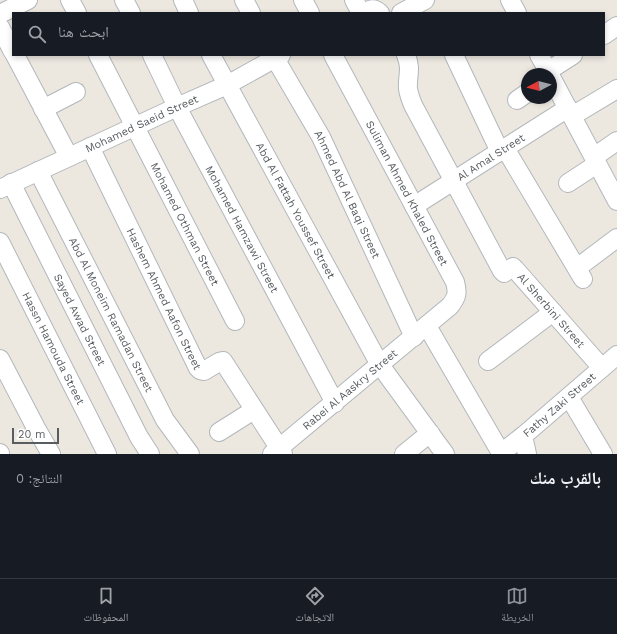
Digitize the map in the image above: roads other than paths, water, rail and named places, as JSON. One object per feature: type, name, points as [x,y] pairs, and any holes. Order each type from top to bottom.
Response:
[{"type":"street","points":[[0,14],[28,0]]},
{"type":"street","points":[[70,0],[76,12]]},
{"type":"street","points":[[124,0],[130,12]]},
{"type":"street","points":[[183,0],[189,12]]},
{"type":"street","points":[[244,0],[250,12]]},
{"type":"street","points":[[303,0],[309,12]]},
{"type":"street","points":[[354,0],[360,12]]},
{"type":"street","points":[[403,12],[426,0],[433,12]]},
{"type":"street","points":[[510,0],[516,12]]},
{"type":"street","points":[[366,12],[374,9],[378,12]]},
{"type":"street","points":[[605,34],[617,26]]},
{"type":"street","points":[[0,27],[12,46]]},
{"type":"street","points":[[18,56],[43,109],[68,157]]},
{"type":"street","name":"Mohamed Othman Street","points":[[99,56],[235,322]]},
{"type":"street","name":"Mohamed Hamzawi Street","points":[[152,56],[177,106],[334,403]]},
{"type":"street","name":"Abd Al Fattah Youssef Street","points":[[212,56],[380,365],[445,454]]},
{"type":"street","name":"Mohamed Saeid Street","points":[[4,184],[38,171],[177,106],[227,85],[276,56]]},
{"type":"street","name":"Ahmed Abd Al Baqi Street","points":[[276,56],[321,137],[421,331],[500,454]]},
{"type":"street","name":"Suliman Ahmed Khaled Street","points":[[334,56],[455,282],[457,291],[456,299],[421,331]]},
{"type":"street","points":[[406,56],[409,67],[408,90],[410,97],[454,181]]},
{"type":"street","points":[[455,56],[502,150],[580,273],[617,238]]},
{"type":"street","points":[[540,56],[546,68]]},
{"type":"street","points":[[557,69],[572,56]]},
{"type":"street","points":[[557,88],[617,201]]},
{"type":"street","name":"Al Amal Street","points":[[414,206],[502,150],[570,112],[617,89]]},
{"type":"street","points":[[43,109],[76,92]]},
{"type":"street","points":[[568,183],[617,141]]},
{"type":"street","name":"Hashem Ahmed Aafon Street","points":[[90,147],[198,368],[204,371],[219,362],[224,361],[278,452]]},
{"type":"street","name":"Abd Al Moneim Ramadan Street","points":[[38,171],[165,420],[190,454]]},
{"type":"street","name":"Al Sherbini Street","points":[[454,181],[502,271],[504,273],[514,268],[602,368]]},
{"type":"street","name":"Sayed Awad Street","points":[[4,184],[139,437],[150,454]]},
{"type":"street","name":"Hassn Hamouda Street","points":[[0,242],[106,454]]},
{"type":"street","points":[[488,361],[553,312]]},
{"type":"street","name":"Rabei Al Aaskry Street","points":[[278,452],[334,403],[421,331]]},
{"type":"street","name":"Fathy Zaki Street","points":[[500,454],[617,355]]},
{"type":"street","points":[[0,359],[51,454]]},
{"type":"street","points":[[568,397],[603,454]]},
{"type":"street","points":[[219,432],[254,410]]},
{"type":"street","points":[[404,454],[430,434]]},
{"type":"street","points":[[523,436],[527,454]]}]
